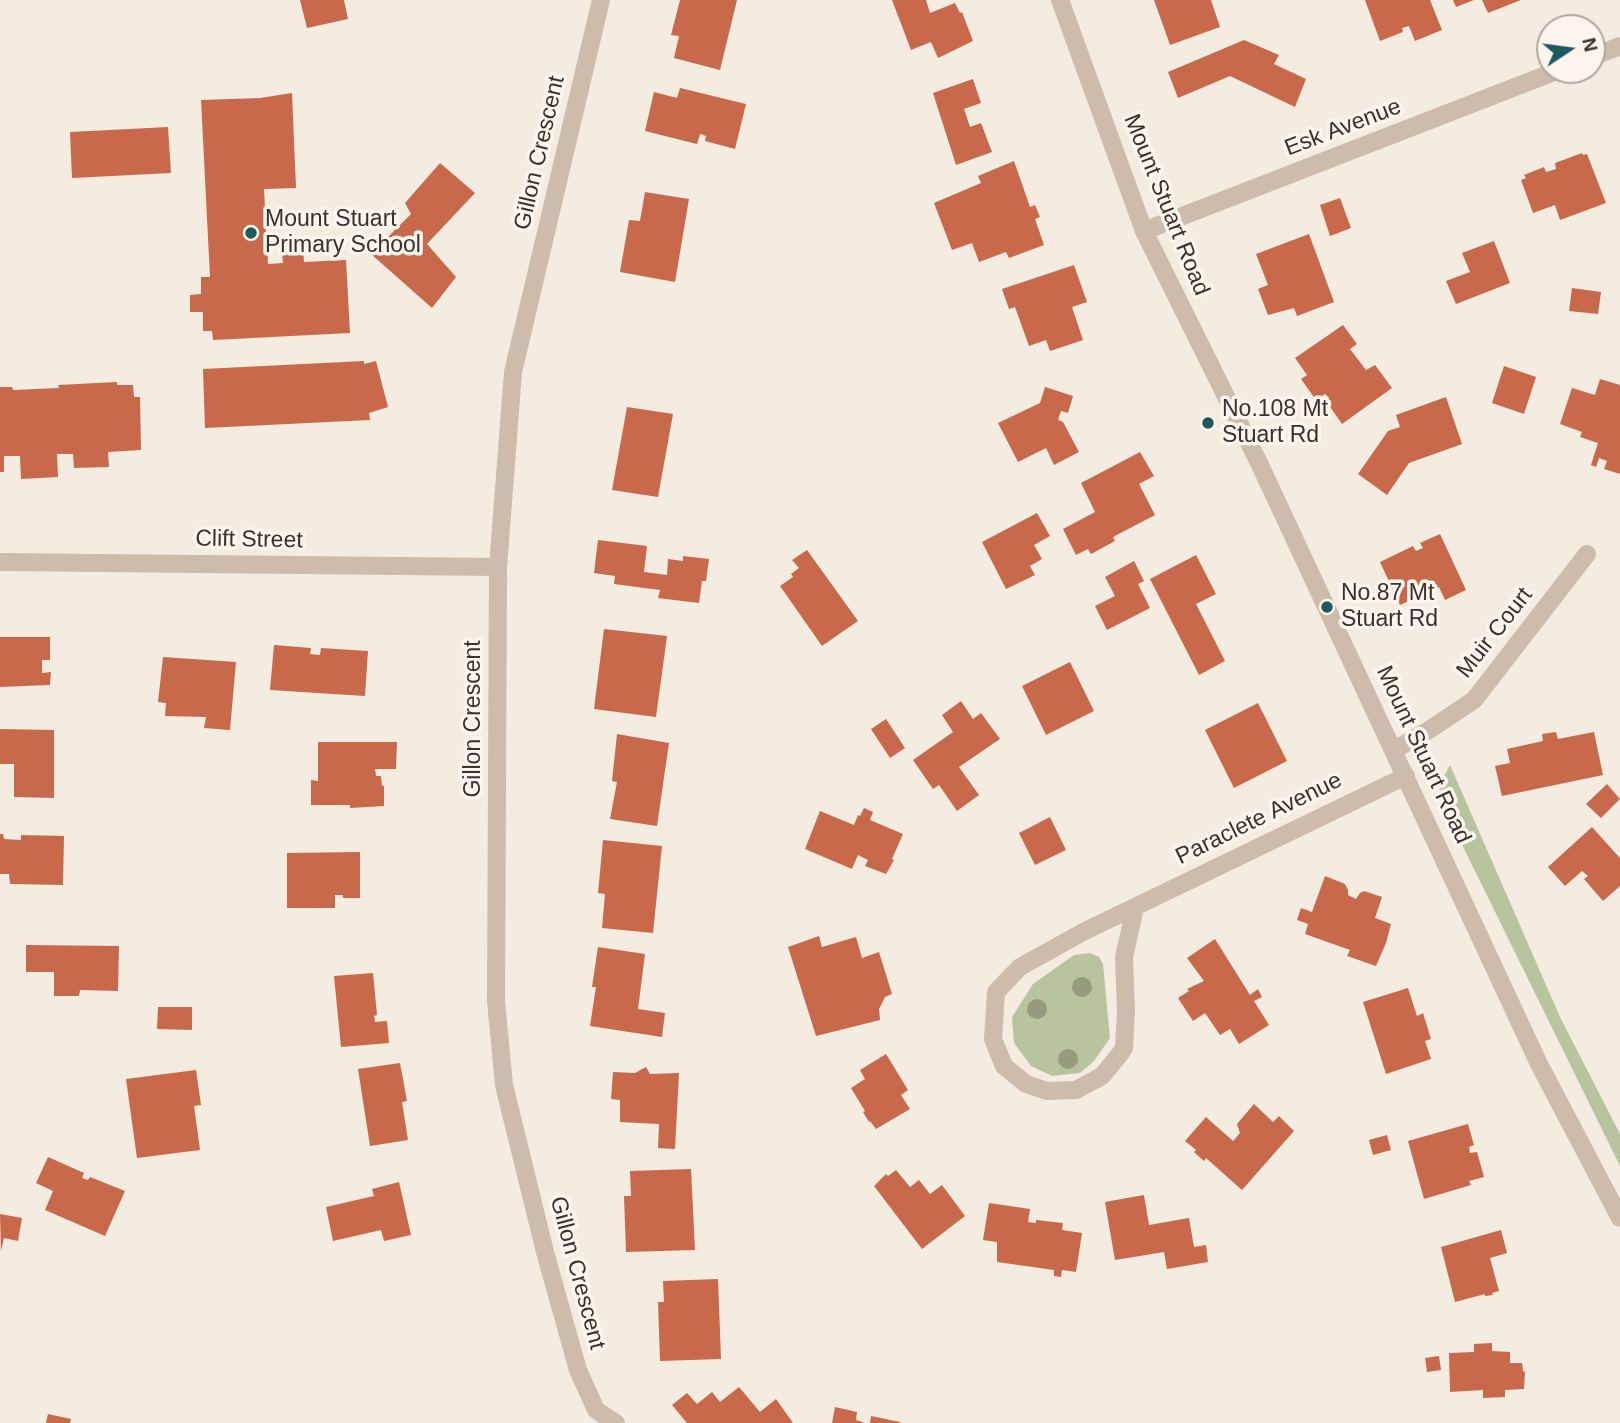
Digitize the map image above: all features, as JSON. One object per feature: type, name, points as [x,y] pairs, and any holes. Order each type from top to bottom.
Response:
[{"type":"street","name":"Gillon Crescent","points":[[601,0],[513,372],[498,567],[496,1001],[504,1085],[578,1370],[596,1410],[616,1423]]},
{"type":"street","name":"Mount Stuart Road","points":[[1060,0],[1144,231],[1260,465],[1539,1064],[1620,1218]]},
{"type":"street","name":"Esk Avenue","points":[[1144,231],[1536,79]]},
{"type":"street","name":"Muir Court","points":[[1394,750],[1474,701],[1587,554]]},
{"type":"street","name":"Clift Street","points":[[0,562],[498,567]]},
{"type":"street","name":"Paraclete Avenue","points":[[1135,908],[1124,957],[1124,1048],[1102,1076],[1076,1090],[1047,1091],[1026,1084],[1004,1066],[993,1039],[996,992],[1020,967],[1135,908],[1406,776]]},
{"type":"green space","points":[[1450,765],[1560,1017],[1620,1134],[1620,1166],[1444,808],[1440,795],[1441,782]]},
{"type":"green space","points":[[1090,953],[1099,957],[1103,964],[1110,1038],[1094,1061],[1080,1073],[1052,1076],[1031,1066],[1014,1043],[1012,1017],[1033,984],[1074,955]]},
{"type":"building","points":[[300,0],[344,0],[348,19],[307,28]]},
{"type":"building","points":[[680,0],[737,0],[720,70],[674,58],[679,36],[671,35]]},
{"type":"building","points":[[892,0],[926,0],[930,13],[955,3],[960,13],[962,12],[973,41],[938,58],[931,42],[911,50]]},
{"type":"building","points":[[1154,0],[1211,0],[1220,27],[1170,45]]},
{"type":"building","points":[[1365,0],[1430,0],[1442,30],[1415,41],[1409,26],[1402,28],[1403,32],[1380,41]]},
{"type":"building","points":[[1453,0],[1474,0],[1456,7]]},
{"type":"building","points":[[1482,0],[1521,0],[1488,13]]},
{"type":"building","points":[[1244,40],[1279,55],[1274,64],[1306,79],[1295,107],[1230,76],[1178,98],[1168,72]]},
{"type":"building","points":[[973,79],[981,103],[964,109],[970,127],[981,123],[992,152],[956,165],[933,93]]},
{"type":"building","points":[[680,88],[746,104],[735,149],[705,141],[706,136],[700,134],[697,144],[645,131],[654,92],[677,98]]},
{"type":"building","points":[[292,93],[296,188],[264,189],[268,264],[283,263],[282,250],[303,248],[304,262],[346,260],[350,333],[213,340],[212,331],[203,331],[203,312],[190,312],[190,295],[201,294],[201,277],[210,277],[201,100],[260,98]]},
{"type":"building","points":[[168,127],[171,173],[72,178],[70,132]]},
{"type":"building","points":[[1582,153],[1587,154],[1606,203],[1560,220],[1555,205],[1533,213],[1521,180],[1526,178],[1524,175],[1544,167],[1546,172],[1556,169],[1555,163]]},
{"type":"building","points":[[1014,161],[1030,207],[1035,205],[1040,217],[1035,219],[1044,245],[1009,258],[1006,252],[979,262],[972,243],[952,250],[934,203],[981,183],[978,176]]},
{"type":"building","points":[[440,163],[475,193],[427,244],[456,277],[432,308],[371,254],[411,214],[405,203]]},
{"type":"building","points":[[645,192],[689,199],[675,282],[620,272],[629,220],[640,221]]},
{"type":"building","points":[[1340,198],[1351,228],[1330,236],[1320,205]]},
{"type":"building","points":[[1309,234],[1334,302],[1297,316],[1294,308],[1268,315],[1258,289],[1268,285],[1256,254]]},
{"type":"building","points":[[1494,241],[1510,283],[1456,304],[1446,281],[1470,272],[1462,253]]},
{"type":"building","points":[[1074,265],[1087,302],[1072,307],[1083,340],[1050,351],[1046,340],[1029,346],[1015,307],[1009,309],[1002,289]]},
{"type":"building","points":[[1572,288],[1601,292],[1598,314],[1569,311]]},
{"type":"building","points":[[1343,325],[1357,344],[1350,349],[1366,370],[1375,365],[1392,388],[1342,424],[1326,401],[1329,398],[1325,394],[1316,400],[1301,379],[1307,375],[1295,358]]},
{"type":"building","points":[[364,361],[364,364],[376,361],[388,407],[369,413],[370,420],[205,428],[203,369]]},
{"type":"building","points":[[1504,366],[1536,377],[1524,414],[1492,403]]},
{"type":"building","points":[[1600,379],[1620,385],[1620,474],[1604,469],[1607,461],[1599,458],[1596,467],[1591,465],[1598,443],[1580,437],[1582,432],[1560,424],[1572,388],[1595,395]]},
{"type":"building","points":[[117,382],[117,385],[133,385],[134,397],[140,397],[141,450],[108,452],[109,467],[74,468],[73,454],[57,454],[58,477],[21,479],[20,456],[4,456],[4,472],[0,472],[0,387],[12,387],[13,390]]},
{"type":"building","points":[[1045,387],[1073,396],[1068,413],[1061,411],[1058,420],[1063,422],[1079,452],[1054,465],[1046,448],[1018,462],[998,423],[1040,403]]},
{"type":"building","points":[[1446,397],[1462,444],[1409,463],[1387,495],[1358,474],[1388,431],[1400,427],[1396,415]]},
{"type":"building","points":[[627,407],[673,414],[658,497],[612,490]]},
{"type":"building","points":[[1140,452],[1154,476],[1139,484],[1155,515],[1113,537],[1115,541],[1091,554],[1088,549],[1076,555],[1063,529],[1095,512],[1081,483]]},
{"type":"building","points":[[1037,513],[1050,536],[1034,545],[1042,559],[1030,566],[1035,575],[1006,589],[982,542]]},
{"type":"building","points":[[1440,534],[1466,590],[1445,600],[1439,587],[1400,605],[1380,562],[1413,546],[1416,551],[1423,548],[1420,543]]},
{"type":"building","points":[[598,540],[647,546],[644,572],[667,575],[668,559],[683,561],[683,556],[709,559],[699,603],[658,598],[660,590],[614,584],[615,576],[594,573]]},
{"type":"building","points":[[807,550],[858,621],[822,646],[780,586],[793,577],[791,574],[799,568],[792,560]]},
{"type":"building","points":[[1196,555],[1216,594],[1196,604],[1225,661],[1199,675],[1150,579]]},
{"type":"building","points":[[1134,561],[1144,581],[1138,584],[1150,608],[1107,630],[1095,606],[1115,596],[1105,577]]},
{"type":"building","points":[[604,629],[667,636],[656,717],[594,709]]},
{"type":"building","points":[[0,637],[50,637],[50,660],[42,660],[42,673],[51,672],[50,685],[0,687]]},
{"type":"building","points":[[274,645],[311,648],[310,654],[320,655],[321,648],[368,651],[365,696],[270,690]]},
{"type":"building","points":[[163,657],[236,662],[230,730],[204,728],[206,717],[165,716],[166,703],[158,702]]},
{"type":"building","points":[[1070,662],[1094,711],[1046,735],[1022,686]]},
{"type":"building","points":[[961,701],[973,719],[981,713],[1000,739],[959,767],[979,795],[957,811],[939,785],[933,789],[913,760],[953,732],[942,715]]},
{"type":"building","points":[[1258,703],[1287,761],[1234,788],[1205,730]]},
{"type":"building","points":[[886,719],[905,748],[890,758],[871,729]]},
{"type":"building","points":[[0,729],[54,730],[54,798],[14,797],[14,764],[0,764]]},
{"type":"building","points":[[1556,732],[1558,739],[1594,732],[1603,775],[1502,796],[1495,766],[1510,763],[1507,749],[1543,741],[1542,734]]},
{"type":"building","points":[[617,734],[669,743],[657,826],[610,819],[617,782],[612,781]]},
{"type":"building","points":[[318,742],[397,742],[396,769],[375,769],[376,776],[381,776],[384,786],[384,806],[350,808],[350,805],[311,805],[311,780],[318,781]]},
{"type":"building","points":[[1607,784],[1620,799],[1601,818],[1586,804]]},
{"type":"building","points":[[864,808],[873,812],[870,820],[903,834],[886,874],[865,866],[868,860],[858,855],[852,869],[805,849],[820,811],[854,825]]},
{"type":"building","points":[[1050,817],[1066,850],[1035,865],[1019,833]]},
{"type":"building","points":[[1592,827],[1620,858],[1620,886],[1603,901],[1584,879],[1588,876],[1582,871],[1565,886],[1548,867]]},
{"type":"building","points":[[0,834],[3,834],[4,839],[21,840],[21,835],[64,836],[63,885],[10,884],[9,874],[0,874]]},
{"type":"building","points":[[603,840],[662,846],[653,933],[602,928],[605,894],[598,893]]},
{"type":"building","points":[[360,852],[360,898],[335,895],[335,908],[287,908],[287,853]]},
{"type":"building","points":[[1325,876],[1345,884],[1348,895],[1356,899],[1364,891],[1382,897],[1375,918],[1391,924],[1376,966],[1347,956],[1350,950],[1305,934],[1308,924],[1297,920],[1301,908],[1312,912]]},
{"type":"building","points":[[819,936],[822,947],[856,937],[862,958],[879,952],[892,994],[885,997],[879,1009],[880,1020],[816,1036],[788,947]]},
{"type":"building","points":[[1215,939],[1250,995],[1258,989],[1262,997],[1254,1001],[1269,1025],[1239,1044],[1230,1029],[1220,1035],[1205,1013],[1193,1021],[1178,998],[1189,991],[1187,989],[1204,981],[1187,958]]},
{"type":"building","points":[[26,945],[119,946],[118,991],[80,990],[79,996],[54,996],[54,972],[26,972]]},
{"type":"building","points":[[598,947],[645,954],[638,1009],[665,1013],[662,1037],[590,1026]]},
{"type":"building","points":[[373,973],[377,1015],[374,1016],[375,1022],[387,1021],[389,1043],[341,1047],[334,976]]},
{"type":"building","points":[[1408,988],[1417,1016],[1423,1013],[1431,1039],[1425,1041],[1431,1059],[1386,1074],[1363,1002]]},
{"type":"building","points":[[158,1007],[192,1007],[192,1030],[157,1029]]},
{"type":"building","points":[[886,1054],[908,1090],[901,1095],[910,1109],[876,1129],[869,1122],[851,1088],[865,1079],[860,1070]]},
{"type":"building","points":[[400,1063],[407,1101],[402,1102],[408,1140],[370,1146],[358,1069]]},
{"type":"building","points":[[646,1067],[650,1074],[679,1073],[675,1149],[658,1148],[659,1124],[620,1122],[620,1100],[611,1099],[613,1072],[635,1073]]},
{"type":"building","points":[[196,1070],[201,1105],[194,1106],[200,1150],[137,1158],[126,1079]]},
{"type":"building","points":[[1254,1104],[1273,1122],[1279,1116],[1294,1131],[1242,1190],[1206,1158],[1204,1161],[1185,1141],[1206,1117],[1233,1141],[1240,1133],[1237,1124]]},
{"type":"building","points":[[1468,1124],[1474,1145],[1469,1147],[1470,1153],[1477,1152],[1484,1177],[1469,1181],[1471,1185],[1424,1199],[1408,1141]]},
{"type":"building","points":[[1387,1135],[1391,1150],[1373,1155],[1369,1140]]},
{"type":"building","points":[[48,1157],[84,1173],[82,1178],[88,1180],[90,1177],[125,1191],[105,1236],[45,1210],[53,1191],[36,1183]]},
{"type":"building","points":[[691,1169],[695,1250],[626,1252],[624,1196],[631,1196],[630,1171]]},
{"type":"building","points":[[896,1170],[910,1187],[919,1180],[930,1194],[942,1185],[965,1216],[922,1249],[874,1186],[886,1174],[888,1176]]},
{"type":"building","points":[[399,1182],[411,1235],[384,1241],[381,1230],[333,1241],[326,1207],[374,1196],[372,1189]]},
{"type":"building","points":[[1144,1195],[1149,1225],[1189,1218],[1194,1247],[1206,1245],[1208,1262],[1167,1269],[1164,1252],[1115,1260],[1105,1202]]},
{"type":"building","points":[[989,1203],[1030,1209],[1028,1222],[1036,1223],[1036,1220],[1063,1223],[1062,1230],[1082,1233],[1076,1272],[1062,1270],[1061,1277],[1054,1276],[1054,1270],[997,1262],[997,1242],[983,1240]]},
{"type":"building","points":[[0,1214],[22,1218],[18,1241],[4,1238],[1,1251]]},
{"type":"building","points":[[1501,1230],[1507,1253],[1490,1258],[1499,1291],[1492,1293],[1493,1295],[1485,1294],[1455,1302],[1441,1247]]},
{"type":"building","points":[[718,1279],[721,1359],[660,1361],[658,1302],[664,1302],[663,1281]]},
{"type":"building","points":[[1492,1343],[1492,1351],[1510,1352],[1510,1363],[1522,1363],[1525,1372],[1524,1389],[1505,1390],[1505,1397],[1483,1398],[1483,1390],[1450,1392],[1449,1353],[1474,1352],[1474,1344]]},
{"type":"building","points":[[1439,1356],[1441,1370],[1427,1372],[1425,1358]]},
{"type":"building","points":[[739,1387],[760,1412],[776,1399],[793,1423],[687,1423],[672,1405],[687,1393],[697,1404],[712,1392],[720,1402]]},
{"type":"building","points":[[835,1407],[857,1412],[856,1420],[865,1423],[832,1423]]},
{"type":"building","points":[[48,1414],[71,1419],[70,1423],[46,1423]]},
{"type":"building","points":[[871,1416],[900,1422],[900,1423],[870,1423]]},
{"type":"place","name":"Mount Stuart Primary School","points":[[251,233]]},
{"type":"place","name":"No.108 Mt Stuart Rd","points":[[1208,423]]},
{"type":"place","name":"No.87 Mt Stuart Rd","points":[[1327,607]]}]
